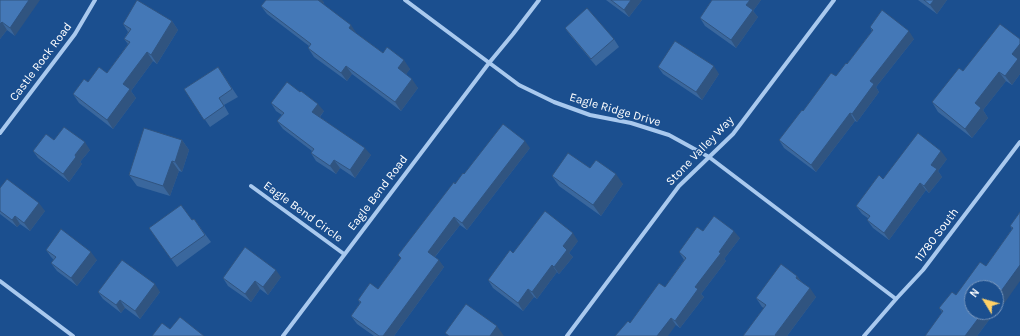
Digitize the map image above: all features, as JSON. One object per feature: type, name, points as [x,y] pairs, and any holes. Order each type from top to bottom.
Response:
[{"type":"street","name":"Castle Rock Road","points":[[0,133],[75,34],[95,0]]},
{"type":"street","name":"Eagle Ridge Drive","points":[[405,0],[519,85],[554,102],[590,115],[631,123],[669,135],[709,157],[896,299]]},
{"type":"street","name":"Eagle Bend Road","points":[[282,336],[489,62],[539,0]]},
{"type":"street","name":"Stone Valley Way","points":[[567,336],[679,186],[733,134],[834,0]]},
{"type":"street","name":"11780 South","points":[[864,336],[923,270],[1020,142]]},
{"type":"street","name":"Eagle Bend Circle","points":[[251,186],[344,254]]},
{"type":"street","points":[[0,281],[74,336]]},
{"type":"building","points":[[0,0],[29,0],[10,28],[2,22],[0,24]]},
{"type":"building","points":[[137,0],[172,21],[151,55],[147,52],[123,84],[130,89],[107,120],[73,94],[84,79],[88,82],[99,67],[107,73],[130,42],[124,39],[131,29],[123,24]]},
{"type":"building","points":[[266,0],[318,0],[351,25],[349,28],[383,53],[387,47],[404,60],[398,68],[412,79],[395,102],[346,66],[341,73],[308,48],[311,44],[261,6]]},
{"type":"building","points":[[611,0],[631,0],[624,10]]},
{"type":"building","points":[[712,0],[750,0],[746,5],[753,10],[731,40],[700,18]]},
{"type":"building","points":[[924,0],[934,0],[930,5]]},
{"type":"building","points":[[587,8],[614,39],[591,59],[565,28]]},
{"type":"building","points":[[882,10],[909,31],[870,81],[874,84],[811,165],[779,140],[831,73],[836,76],[846,63],[847,64],[873,30],[870,27]]},
{"type":"building","points":[[1000,24],[1020,39],[1020,44],[1012,54],[1018,59],[1005,76],[999,72],[975,103],[981,108],[965,129],[932,102],[959,68],[963,71]]},
{"type":"building","points":[[675,41],[714,66],[696,92],[658,67]]},
{"type":"building","points":[[218,67],[232,89],[219,98],[224,106],[204,120],[184,89]]},
{"type":"building","points":[[287,82],[318,104],[312,112],[365,148],[350,170],[334,160],[330,166],[311,153],[314,149],[277,121],[284,113],[271,103]]},
{"type":"building","points":[[503,124],[525,141],[462,223],[454,217],[428,252],[439,260],[383,336],[379,336],[351,316],[361,302],[358,300],[370,283],[378,289],[401,258],[398,255],[454,182],[455,184],[463,173],[464,174]]},
{"type":"building","points":[[64,127],[85,142],[63,174],[33,151],[46,134],[54,140]]},
{"type":"building","points":[[144,128],[182,140],[175,162],[172,161],[163,186],[129,175]]},
{"type":"building","points":[[918,133],[941,151],[931,165],[937,169],[924,186],[920,183],[884,233],[867,220],[870,216],[856,206],[879,175],[883,179]]},
{"type":"building","points":[[568,153],[590,168],[596,160],[616,174],[593,205],[552,176]]},
{"type":"building","points":[[7,179],[39,203],[24,223],[15,216],[12,220],[0,211],[0,188]]},
{"type":"building","points":[[181,205],[192,220],[194,219],[205,235],[171,259],[149,228]]},
{"type":"building","points":[[545,211],[573,233],[563,246],[567,250],[554,267],[552,265],[532,292],[528,289],[518,303],[488,280],[510,250],[513,253]]},
{"type":"building","points":[[1020,212],[1020,265],[1004,287],[1004,280],[967,280],[980,262],[986,266],[1013,228],[1010,226]]},
{"type":"building","points":[[714,216],[734,231],[719,252],[721,253],[695,287],[698,289],[675,321],[671,318],[657,336],[615,336],[628,321],[630,323],[659,283],[665,287],[686,258],[679,252],[697,227],[703,231]]},
{"type":"building","points":[[61,229],[91,252],[71,278],[51,263],[56,257],[46,250]]},
{"type":"building","points":[[245,247],[276,270],[263,287],[255,281],[245,294],[223,278]]},
{"type":"building","points":[[122,260],[155,284],[135,311],[120,300],[116,305],[98,292]]},
{"type":"building","points":[[781,264],[797,276],[796,278],[810,288],[775,335],[776,336],[743,336],[766,305],[756,298]]},
{"type":"building","points":[[964,284],[964,320],[977,320],[965,336],[925,336],[943,311],[939,308],[952,292],[956,295]]},
{"type":"building","points":[[466,304],[497,326],[490,336],[449,336],[445,333]]},
{"type":"building","points":[[180,317],[204,336],[152,336],[162,323],[170,329]]}]
